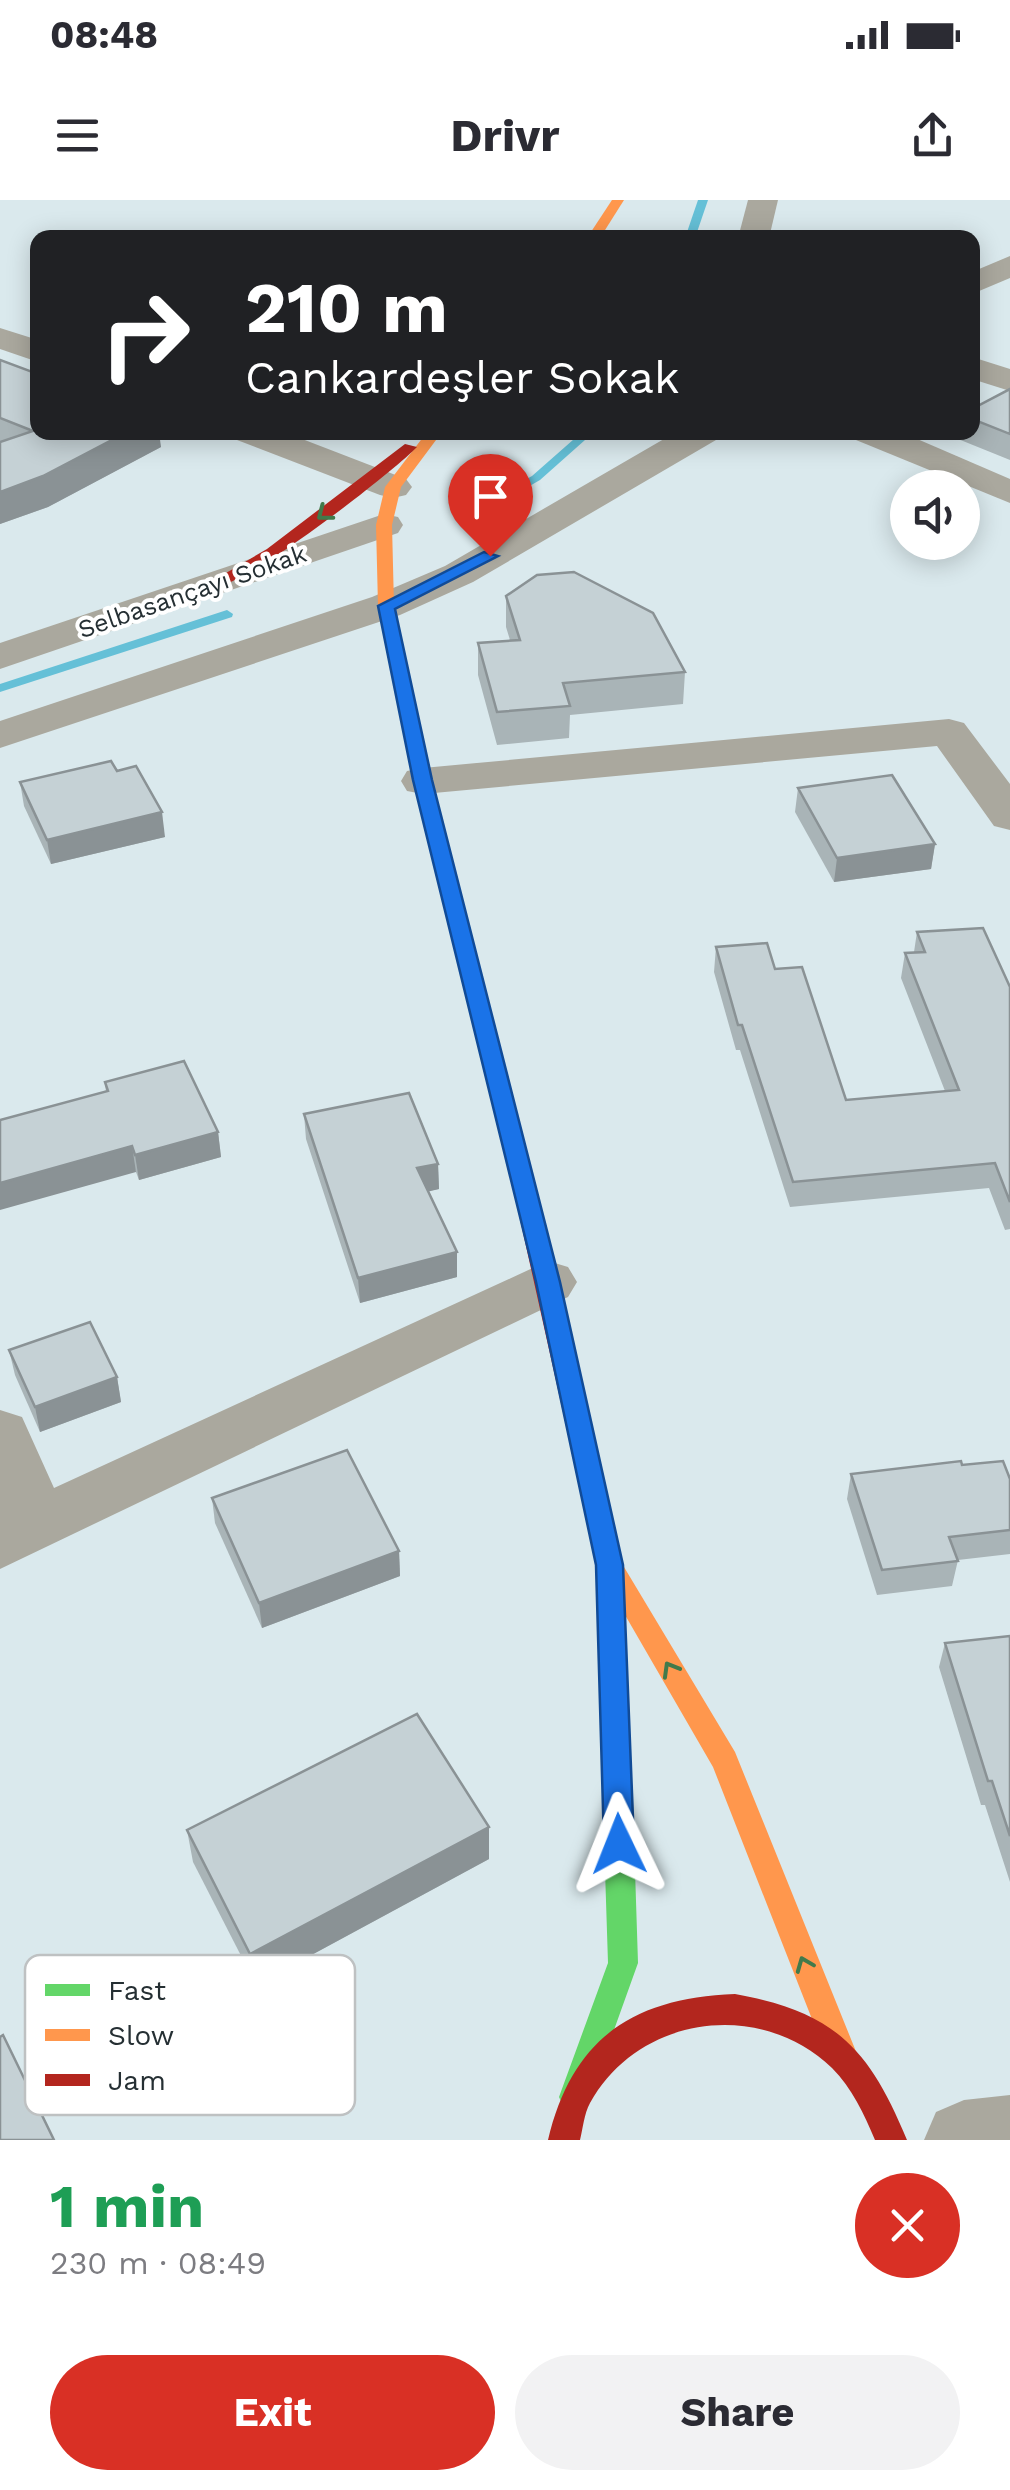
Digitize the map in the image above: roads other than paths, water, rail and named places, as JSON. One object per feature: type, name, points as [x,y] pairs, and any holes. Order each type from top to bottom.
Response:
[{"type":"street","points":[[598,230],[618,200]]},
{"type":"street","points":[[755,230],[763,200]]},
{"type":"street","points":[[980,281],[1010,265]]},
{"type":"street","points":[[0,338],[30,349]]},
{"type":"street","points":[[980,370],[1010,382]]},
{"type":"street","points":[[266,440],[382,497]]},
{"type":"street","points":[[426,440],[382,497],[386,606],[422,780],[548,1282],[610,1565],[622,1963],[564,2140]]},
{"type":"street","points":[[0,735],[386,606],[459,574],[683,440]]},
{"type":"street","points":[[888,440],[1010,492]]},
{"type":"street","name":"Selbasançayı Sokak","points":[[0,657],[220,583],[382,497]]},
{"type":"street","points":[[220,583],[277,576],[308,584],[328,598],[327,618],[288,640]]},
{"type":"street","points":[[422,780],[948,732],[1010,816]]},
{"type":"street","points":[[0,1434],[18,1534],[548,1282]]},
{"type":"street","points":[[610,1565],[725,1762],[840,2054]]},
{"type":"street","points":[[575,2097],[605,2054],[645,2023],[694,2007],[745,2007],[796,2023],[840,2054],[875,2098],[891,2140]]},
{"type":"street","points":[[964,2140],[1010,2135]]},
{"type":"waterway","points":[[693,230],[703,200]]},
{"type":"waterway","points":[[462,520],[536,478],[580,440]]},
{"type":"waterway","points":[[0,688],[227,614]]}]
